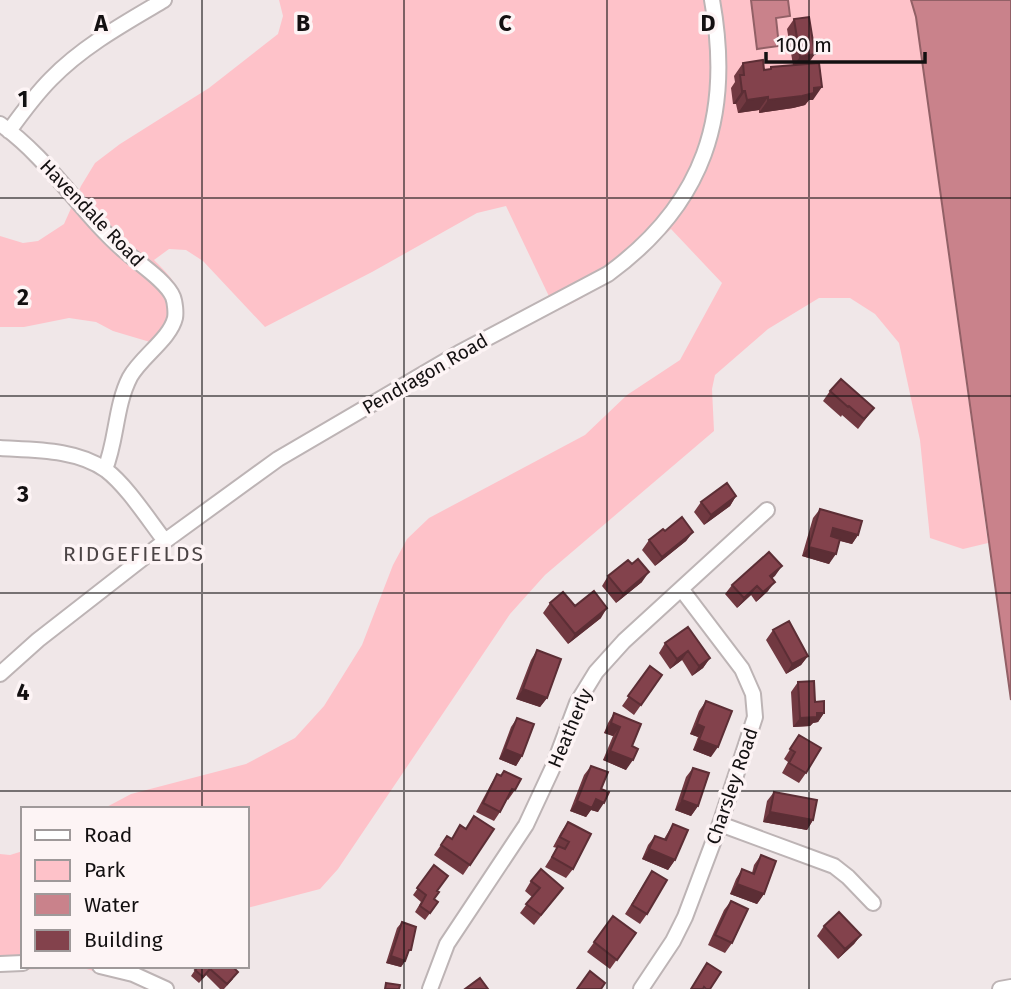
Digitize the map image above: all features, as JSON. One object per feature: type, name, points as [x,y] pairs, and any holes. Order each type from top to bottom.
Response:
[{"type":"street","points":[[5,127],[70,61],[164,0]]},
{"type":"street","name":"Pendragon Road","points":[[0,674],[38,640],[165,541],[278,459],[459,354],[608,274],[630,258],[655,234],[683,197],[698,171],[714,125],[719,57],[712,0]]},
{"type":"street","name":"Havendale Road","points":[[5,127],[52,171],[124,251],[165,286],[173,297],[175,317],[169,330],[142,359],[130,377],[123,397],[111,456],[105,469]]},
{"type":"street","points":[[0,448],[80,457],[105,469],[165,541]]},
{"type":"street","name":"Heatherly","points":[[430,989],[447,944],[526,825],[553,767],[577,703],[596,672],[624,641],[767,510]]},
{"type":"street","name":"Charsley Road","points":[[640,989],[673,941],[685,917],[753,730],[756,707],[742,669],[682,590]]},
{"type":"street","points":[[720,824],[834,866],[873,903]]},
{"type":"street","points":[[0,964],[21,963]]},
{"type":"street","points":[[108,968],[133,974],[166,989]]},
{"type":"street","points":[[1000,989],[1011,987]]},
{"type":"green space","points":[[279,0],[911,0],[916,17],[988,543],[963,549],[930,538],[920,440],[899,343],[875,314],[850,298],[819,298],[768,329],[715,375],[712,389],[714,431],[545,575],[510,614],[338,869],[320,889],[248,908],[248,807],[107,807],[131,794],[246,764],[295,738],[324,706],[362,645],[393,565],[407,539],[429,518],[585,435],[627,395],[680,360],[722,283],[671,229],[603,285],[556,311],[506,206],[477,213],[372,272],[265,327],[203,261],[186,250],[169,249],[154,260],[176,286],[183,301],[182,309],[179,316],[150,342],[113,331],[96,322],[69,318],[24,327],[0,327],[0,236],[23,243],[38,241],[64,224],[95,163],[120,144],[209,88],[278,34],[283,16]]},
{"type":"green space","points":[[21,852],[21,968],[83,968],[0,970],[0,854],[10,855]]},
{"type":"green space","points":[[83,968],[124,968],[121,979]]},
{"type":"water","points":[[751,0],[788,0],[790,16],[776,18],[779,46],[757,49]]},
{"type":"water","points":[[911,0],[1011,0],[1011,700],[916,17]]},
{"type":"building","points":[[809,17],[815,54],[800,57],[794,19]]},
{"type":"building","points":[[763,60],[764,70],[819,63],[822,87],[814,88],[814,93],[802,96],[747,100],[745,91],[742,91],[740,75],[744,75],[743,63]]},
{"type":"building","points":[[841,379],[874,408],[864,419],[830,391]]},
{"type":"building","points":[[727,483],[736,496],[711,515],[701,502]]},
{"type":"building","points":[[820,509],[862,521],[858,535],[833,528],[831,536],[840,539],[836,554],[809,547]]},
{"type":"building","points":[[682,517],[693,532],[662,557],[649,540]]},
{"type":"building","points":[[769,552],[782,566],[770,576],[775,582],[763,592],[757,586],[744,598],[732,585]]},
{"type":"building","points":[[638,559],[649,572],[623,594],[608,576],[628,560],[632,564]]},
{"type":"building","points":[[594,591],[607,608],[575,634],[550,603],[563,592],[575,606]]},
{"type":"building","points":[[789,621],[808,656],[792,664],[773,630]]},
{"type":"building","points":[[688,627],[710,658],[699,666],[688,651],[677,659],[665,643]]},
{"type":"building","points":[[537,650],[561,659],[547,698],[523,689]]},
{"type":"building","points":[[650,666],[662,675],[641,705],[628,696]]},
{"type":"building","points":[[814,681],[815,702],[824,701],[824,713],[817,713],[817,717],[800,718],[798,682]]},
{"type":"building","points":[[706,701],[732,711],[718,747],[699,740],[704,727],[697,724]]},
{"type":"building","points":[[614,713],[641,724],[632,746],[638,749],[633,760],[610,751],[620,727],[611,723]]},
{"type":"building","points":[[517,718],[534,724],[522,756],[505,749]]},
{"type":"building","points":[[799,735],[821,748],[806,773],[789,763],[795,752],[790,749]]},
{"type":"building","points":[[591,766],[608,772],[601,789],[609,792],[604,803],[596,799],[592,808],[577,801]]},
{"type":"building","points":[[693,768],[709,773],[698,806],[682,800]]},
{"type":"building","points":[[504,771],[521,779],[515,790],[512,789],[500,812],[483,803],[497,774],[501,776]]},
{"type":"building","points":[[774,792],[817,800],[813,820],[770,812]]},
{"type":"building","points":[[474,816],[494,829],[470,865],[441,845],[447,836],[452,839],[460,825],[466,829]]},
{"type":"building","points":[[568,822],[591,834],[573,869],[552,857],[558,846],[565,849],[569,842],[560,837]]},
{"type":"building","points":[[673,824],[688,830],[675,860],[649,849],[655,836],[666,840]]},
{"type":"building","points":[[761,855],[776,861],[764,894],[737,884],[742,869],[754,874]]},
{"type":"building","points":[[434,865],[448,876],[437,891],[439,892],[434,899],[438,902],[430,913],[420,906],[426,895],[417,888]]},
{"type":"building","points":[[541,869],[563,888],[541,915],[526,904],[540,888],[531,881]]},
{"type":"building","points":[[652,871],[667,880],[647,914],[632,905]]},
{"type":"building","points":[[731,901],[748,909],[732,943],[715,935]]},
{"type":"building","points":[[839,912],[861,935],[845,949],[824,926]]},
{"type":"building","points":[[613,916],[636,933],[617,960],[594,942]]},
{"type":"building","points":[[402,922],[416,927],[411,950],[405,961],[391,956]]},
{"type":"building","points":[[707,963],[721,972],[710,989],[691,989]]},
{"type":"building","points":[[197,968],[234,968],[238,972],[227,984],[210,969],[203,977],[195,970]]},
{"type":"building","points":[[590,971],[605,983],[601,989],[577,989]]},
{"type":"building","points":[[480,978],[488,989],[465,989]]},
{"type":"building","points":[[386,983],[400,985],[399,989],[385,989]]},
{"type":"district","name":"RIDGEFIELDS","points":[[134,554]]}]
